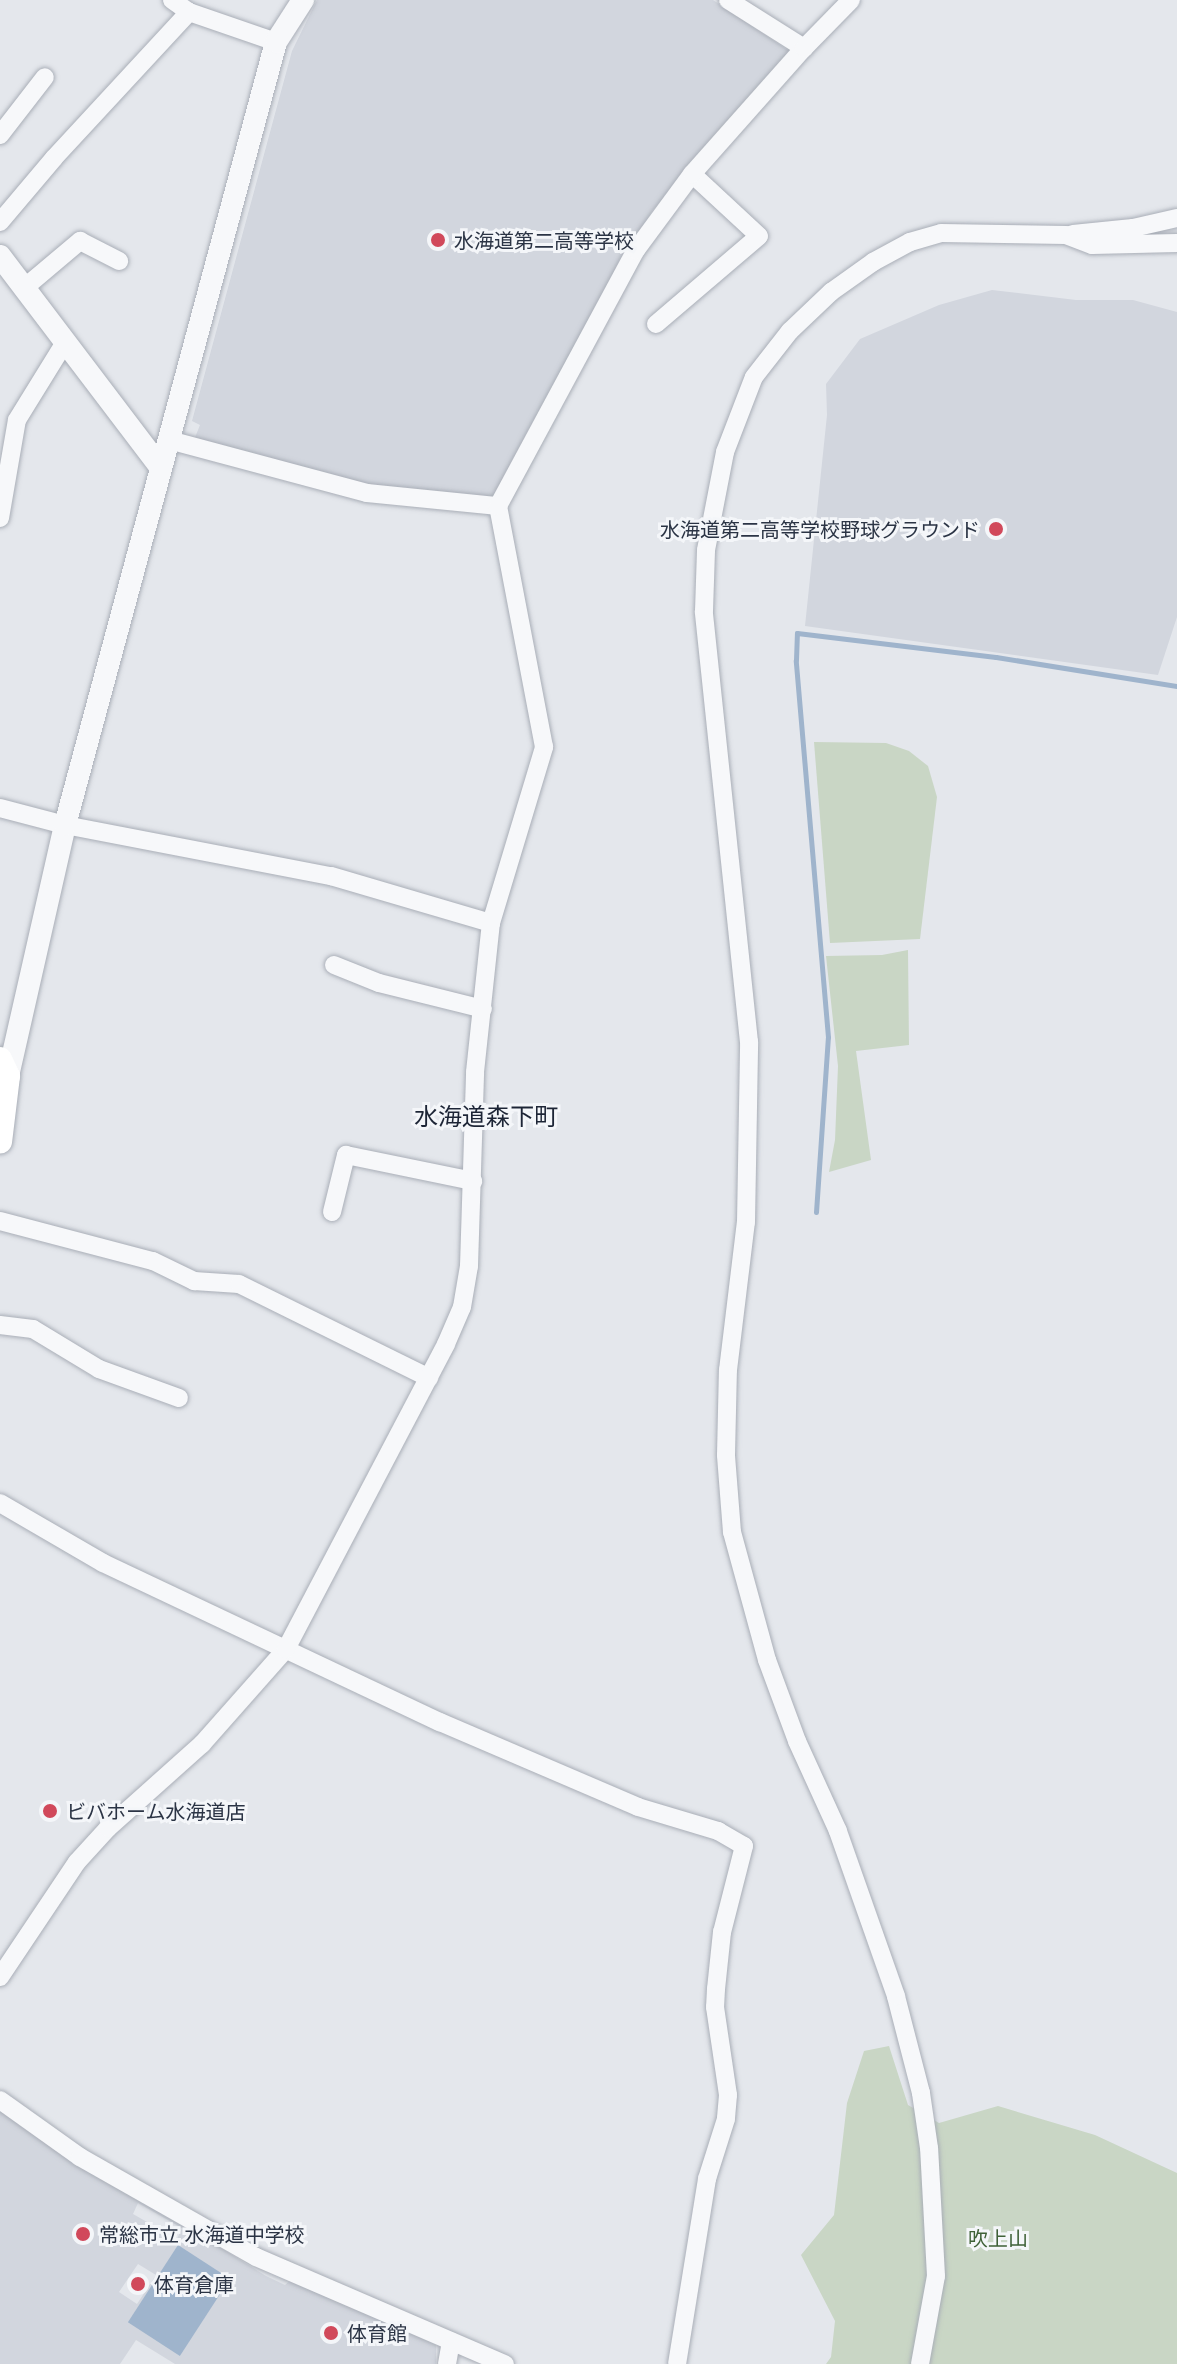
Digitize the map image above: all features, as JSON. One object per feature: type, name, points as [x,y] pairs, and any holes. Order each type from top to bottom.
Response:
[{"type":"main road","points":[[0,1142],[4,1068]]},
{"type":"street","points":[[172,0],[189,12],[276,42]]},
{"type":"street","points":[[4,1068],[65,825],[276,42],[303,0]]},
{"type":"street","points":[[728,0],[804,48]]},
{"type":"street","points":[[0,1977],[77,1862],[108,1828],[202,1744],[286,1649],[429,1378],[462,1307],[469,1266],[475,1072],[491,923],[506,863],[544,747],[498,506],[616,283],[692,174],[851,0]]},
{"type":"street","points":[[0,222],[54,158],[189,12]]},
{"type":"street","points":[[0,135],[45,77]]},
{"type":"street","points":[[656,324],[759,236],[692,174]]},
{"type":"street","points":[[920,2364],[936,2276],[929,2148],[921,2093],[896,1996],[844,1846],[797,1741],[767,1660],[732,1532],[726,1455],[728,1370],[746,1222],[749,1042],[704,611],[706,550],[725,452],[754,377],[790,331],[831,292],[873,262],[910,242],[941,233],[1066,235],[1133,228],[1177,218]]},
{"type":"street","points":[[1066,235],[1092,245],[1177,243]]},
{"type":"street","points":[[23,289],[80,241],[119,261]]},
{"type":"street","points":[[0,256],[161,468]]},
{"type":"street","points":[[0,518],[17,420],[64,344]]},
{"type":"street","points":[[169,440],[367,493],[498,506]]},
{"type":"street","points":[[0,808],[65,825],[331,876],[491,923]]},
{"type":"street","points":[[334,965],[379,983],[483,1009]]},
{"type":"street","points":[[332,1212],[346,1155],[473,1181]]},
{"type":"street","points":[[0,1221],[153,1261],[194,1281],[239,1284],[429,1378]]},
{"type":"street","points":[[0,1325],[33,1329],[99,1369],[179,1398]]},
{"type":"street","points":[[0,1503],[103,1563],[484,1742],[638,1807],[718,1831],[744,1846],[722,1932],[715,2007],[728,2095],[726,2119],[707,2179],[677,2364]]},
{"type":"street","points":[[0,2100],[80,2157],[256,2257],[505,2364]]},
{"type":"street","points":[[447,2364],[451,2341]]},
{"type":"shaded area","name":"水海道第二高等学校","points":[[317,0],[713,0],[792,53],[652,211],[494,500],[361,486],[194,440],[200,425],[192,421],[292,51]]},
{"type":"shaded area","name":"水海道第二高等学校野球グラウンド","points":[[992,290],[1076,300],[1133,300],[1177,312],[1177,617],[1158,675],[805,626],[827,415],[826,384],[860,339],[939,305]]},
{"type":"shaded area","name":"常総市立 水海道中学校","points":[[0,2111],[266,2276],[285,2285],[292,2279],[436,2345],[436,2364],[175,2364],[136,2340],[120,2364],[0,2364]],"holes":[[[138,2203],[182,2228],[177,2239],[133,2214]],[[138,2264],[156,2275],[137,2304],[119,2292]]]},
{"type":"green space","points":[[814,742],[886,743],[909,751],[928,766],[937,797],[920,939],[830,943]]},
{"type":"green space","points":[[908,950],[909,1045],[856,1051],[871,1160],[829,1172],[835,1140],[838,1066],[826,956],[882,955]]},
{"type":"green space","name":"吹上山","points":[[889,2046],[908,2105],[939,2123],[998,2106],[1095,2135],[1177,2173],[1177,2364],[826,2364],[831,2357],[835,2321],[801,2255],[834,2215],[847,2103],[864,2051]]},
{"type":"water","points":[[178,2245],[230,2279],[180,2356],[128,2322]]},
{"type":"waterway","points":[[816,1212],[828,1037],[796,660],[797,633],[996,657],[1177,686]]},
{"type":"place","name":"水海道第二高等学校","points":[[438,240]]},
{"type":"place","name":"水海道第二高等学校野球グラウンド","points":[[996,529]]},
{"type":"place","name":"ビバホーム水海道店","points":[[50,1811]]},
{"type":"place","name":"常総市立 水海道中学校","points":[[83,2234]]},
{"type":"place","name":"体育倉庫","points":[[138,2284]]},
{"type":"place","name":"体育館","points":[[331,2333]]},
{"type":"district","name":"水海道森下町","points":[[486,1117]]}]
